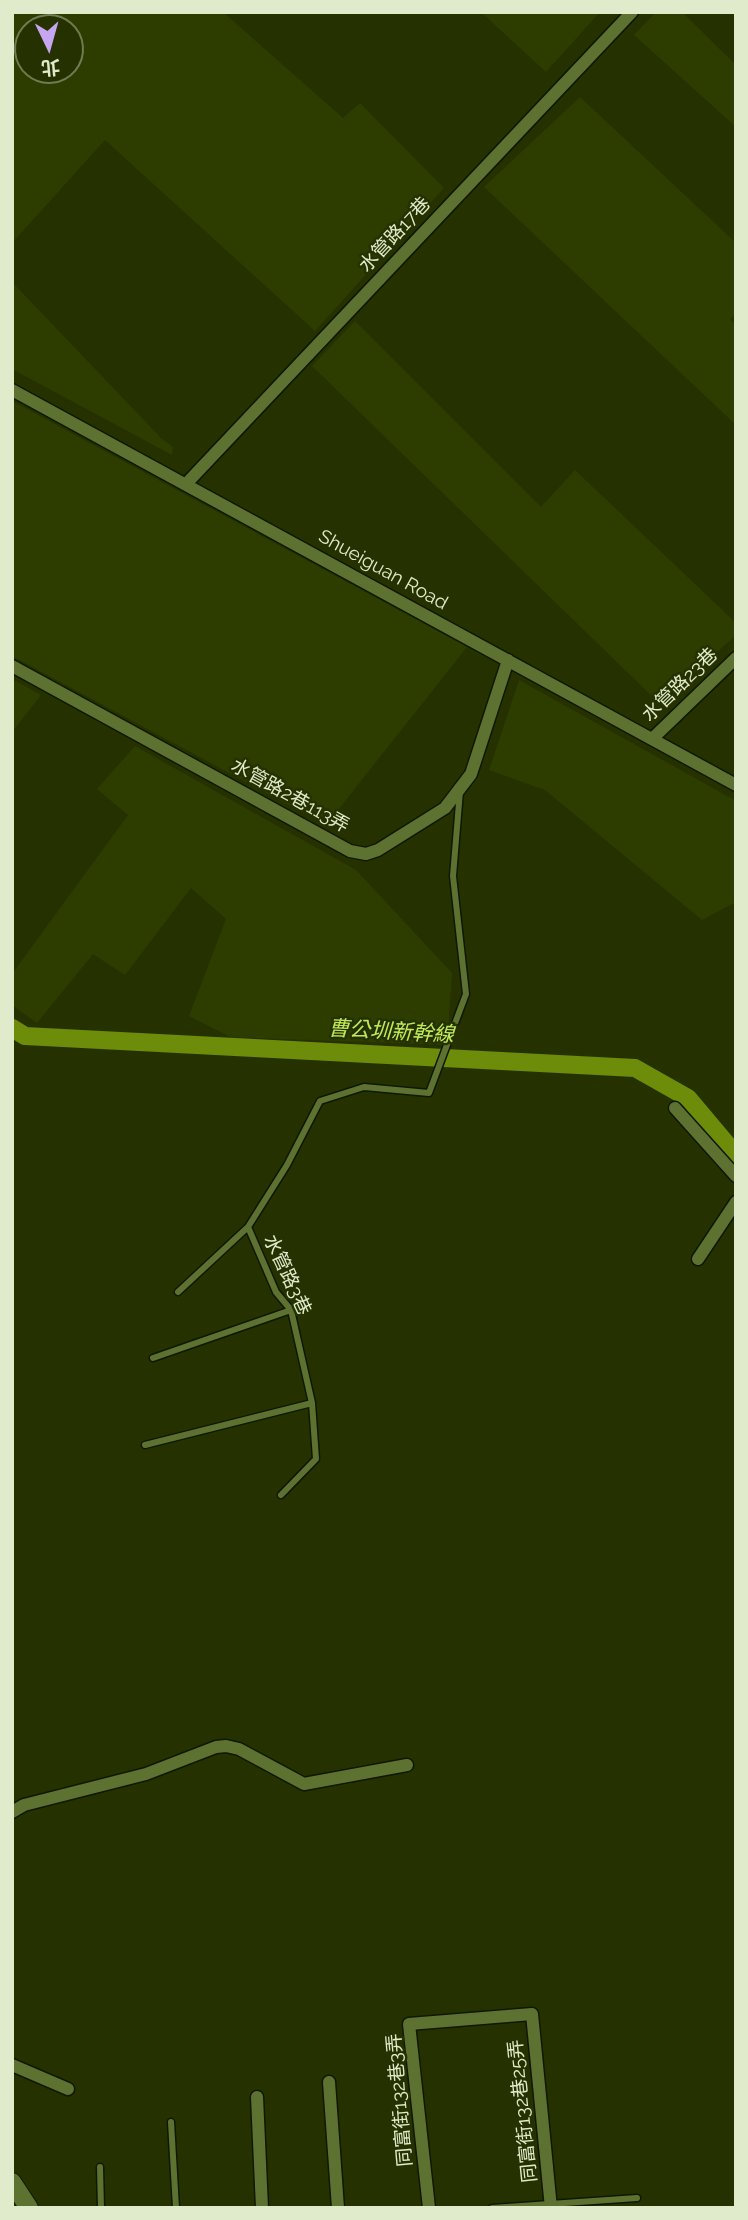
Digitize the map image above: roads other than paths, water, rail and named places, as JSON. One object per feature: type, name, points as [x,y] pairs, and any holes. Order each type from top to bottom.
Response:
[{"type":"street","name":"水管路17巷","points":[[186,484],[632,12]]},
{"type":"street","name":"Shueiguan Road","points":[[12,390],[736,785]]},
{"type":"street","name":"水管路23巷","points":[[652,739],[736,658]]},
{"type":"street","name":"水管路2巷113弄","points":[[12,666],[350,851],[366,854],[378,850],[445,808],[471,774],[508,660]]},
{"type":"street","points":[[675,1108],[736,1175]]},
{"type":"street","points":[[698,1259],[736,1202]]},
{"type":"street","points":[[12,1812],[24,1805],[146,1774],[216,1747],[239,1749],[304,1784],[407,1766]]},
{"type":"street","name":"同富街132巷25弄","points":[[532,2014],[551,2206]]},
{"type":"street","name":"同富街132巷3弄","points":[[429,2208],[409,2024],[532,2014]]},
{"type":"street","points":[[12,2065],[68,2089]]},
{"type":"street","points":[[329,2082],[338,2208]]},
{"type":"street","points":[[257,2097],[262,2208]]},
{"type":"street","points":[[12,2182],[29,2208]]},
{"type":"lane","name":"水管路3巷","points":[[281,1495],[316,1459],[312,1404],[291,1310],[276,1292],[248,1227],[287,1165],[320,1101],[364,1087],[430,1091],[466,994],[453,876],[460,788]]},
{"type":"lane","points":[[178,1292],[248,1227]]},
{"type":"lane","points":[[153,1358],[291,1310]]},
{"type":"lane","points":[[145,1445],[312,1404]]},
{"type":"lane","points":[[171,2122],[176,2208]]},
{"type":"lane","points":[[100,2167],[101,2208]]},
{"type":"lane","points":[[492,2208],[638,2198]]},
{"type":"waterway","name":"曹公圳新幹線","points":[[12,1028],[25,1036],[635,1068],[688,1098],[736,1155]]}]
